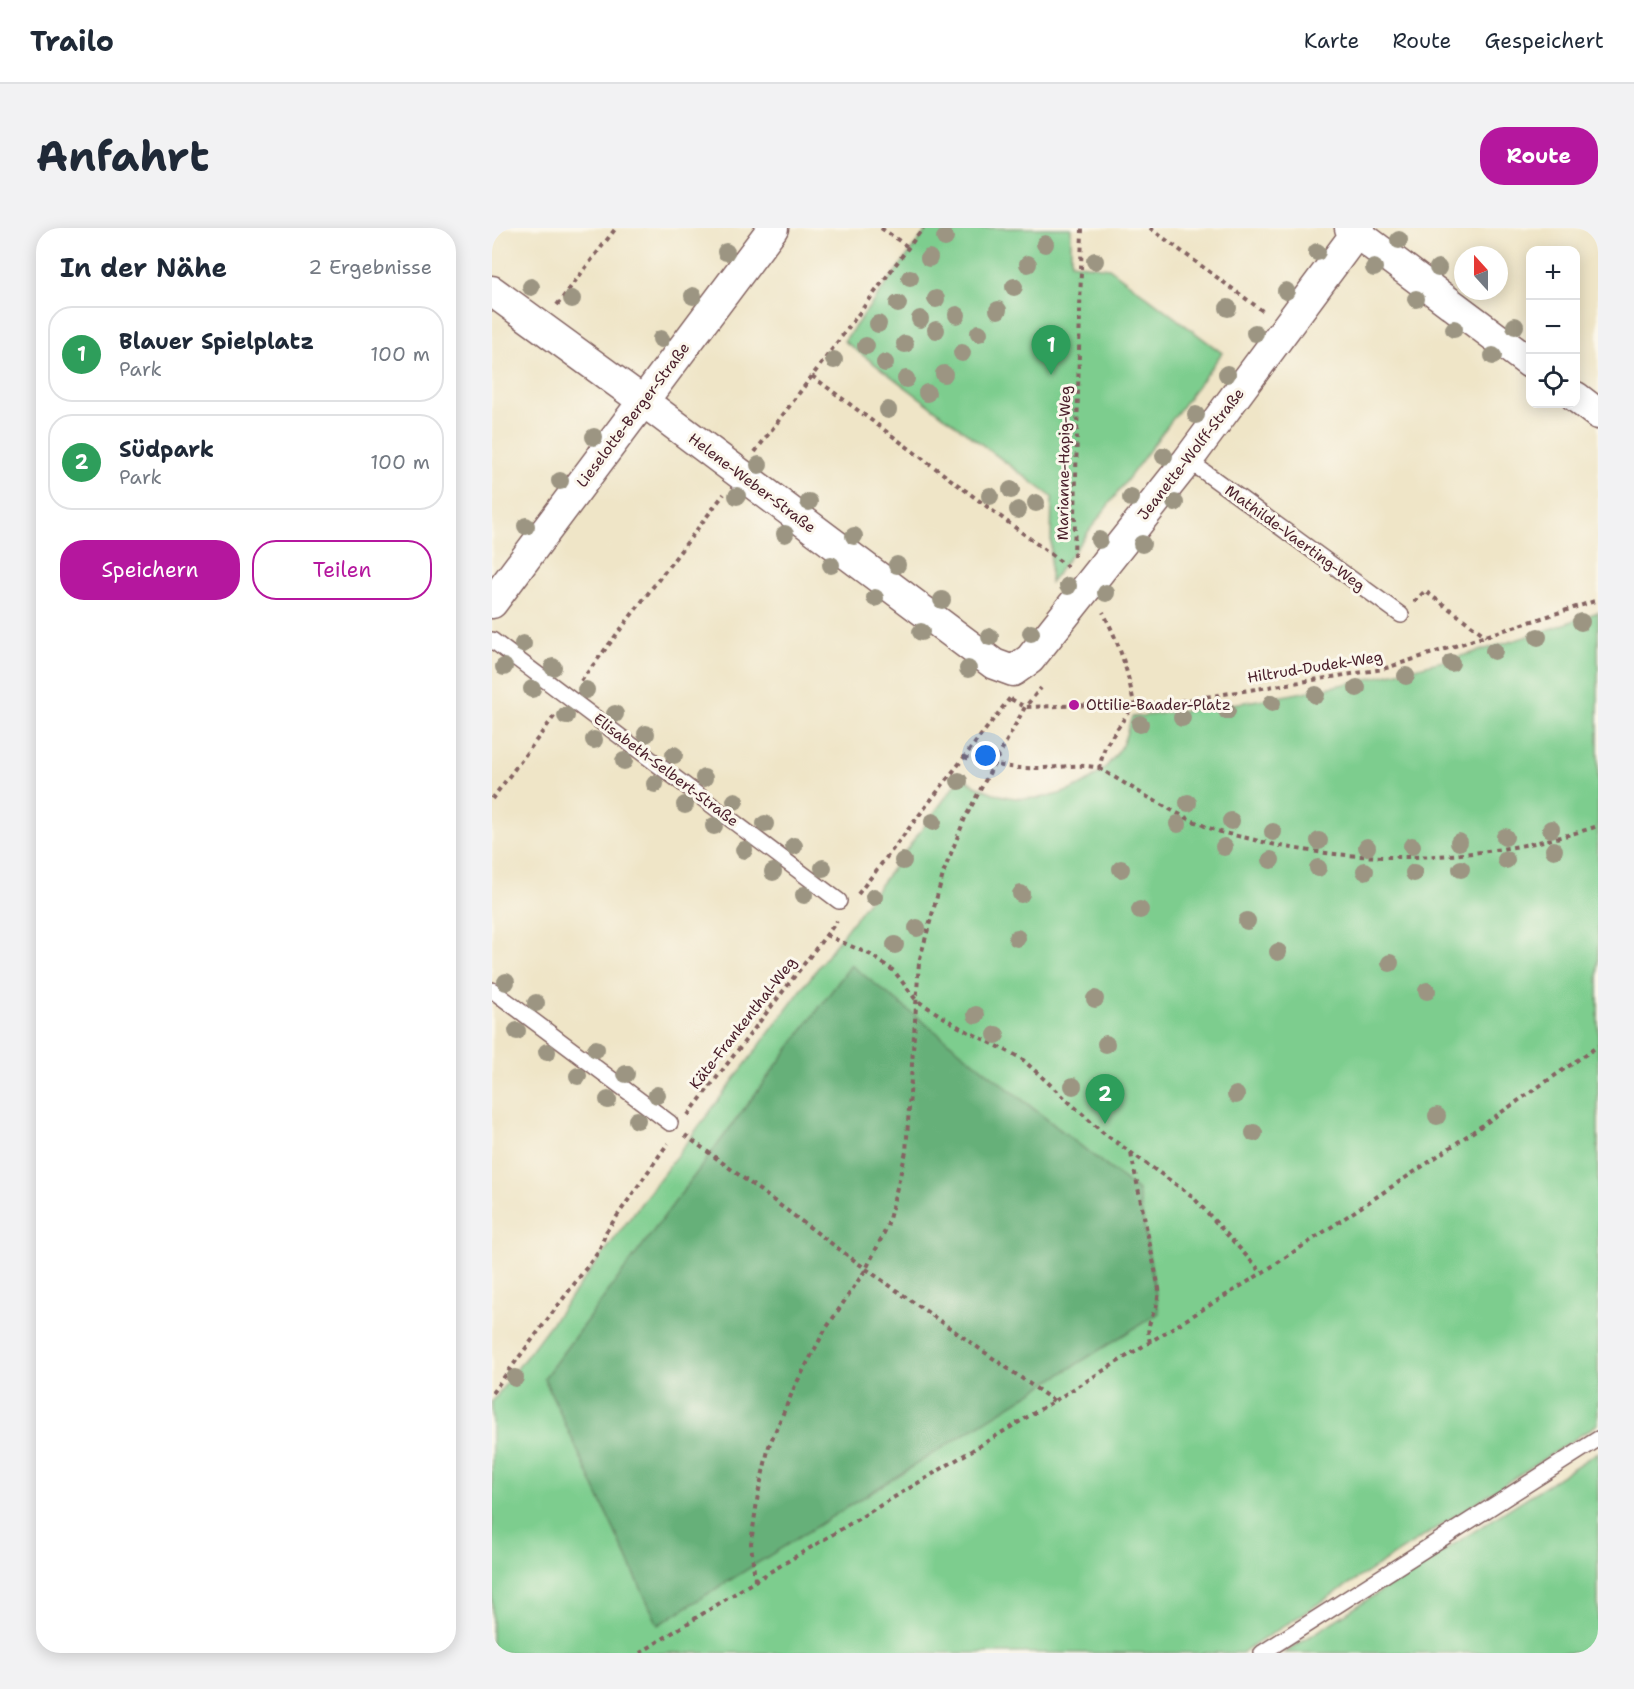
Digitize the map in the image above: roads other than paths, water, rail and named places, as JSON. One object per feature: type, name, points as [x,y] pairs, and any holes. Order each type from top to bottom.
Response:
[{"type":"street","name":"Lieselotte-Berger-Straße","points":[[492,603],[773,228]]},
{"type":"street","name":"Jeanette-Wolff-Straße","points":[[1012,684],[1030,660],[1080,579],[1188,460],[1286,329],[1356,230]]},
{"type":"street","points":[[1356,230],[1526,360]]},
{"type":"street","name":"Helene-Weber-Straße","points":[[492,291],[994,664],[1012,684]]},
{"type":"street","points":[[1580,401],[1598,414]]},
{"type":"lane","name":"Mathilde-Vaerting-Weg","points":[[1188,460],[1401,615]]},
{"type":"lane","name":"Elisabeth-Selbert-Straße","points":[[492,639],[839,901]]},
{"type":"lane","points":[[492,990],[675,1128]]},
{"type":"lane","points":[[1262,1653],[1598,1439]]},
{"type":"place","name":"Blauer Spielplatz","points":[[1051,375]]},
{"type":"place","name":"Ottilie-Baader-Platz","points":[[1074,705]]},
{"type":"place","name":"Südpark","points":[[1105,1124]]}]
